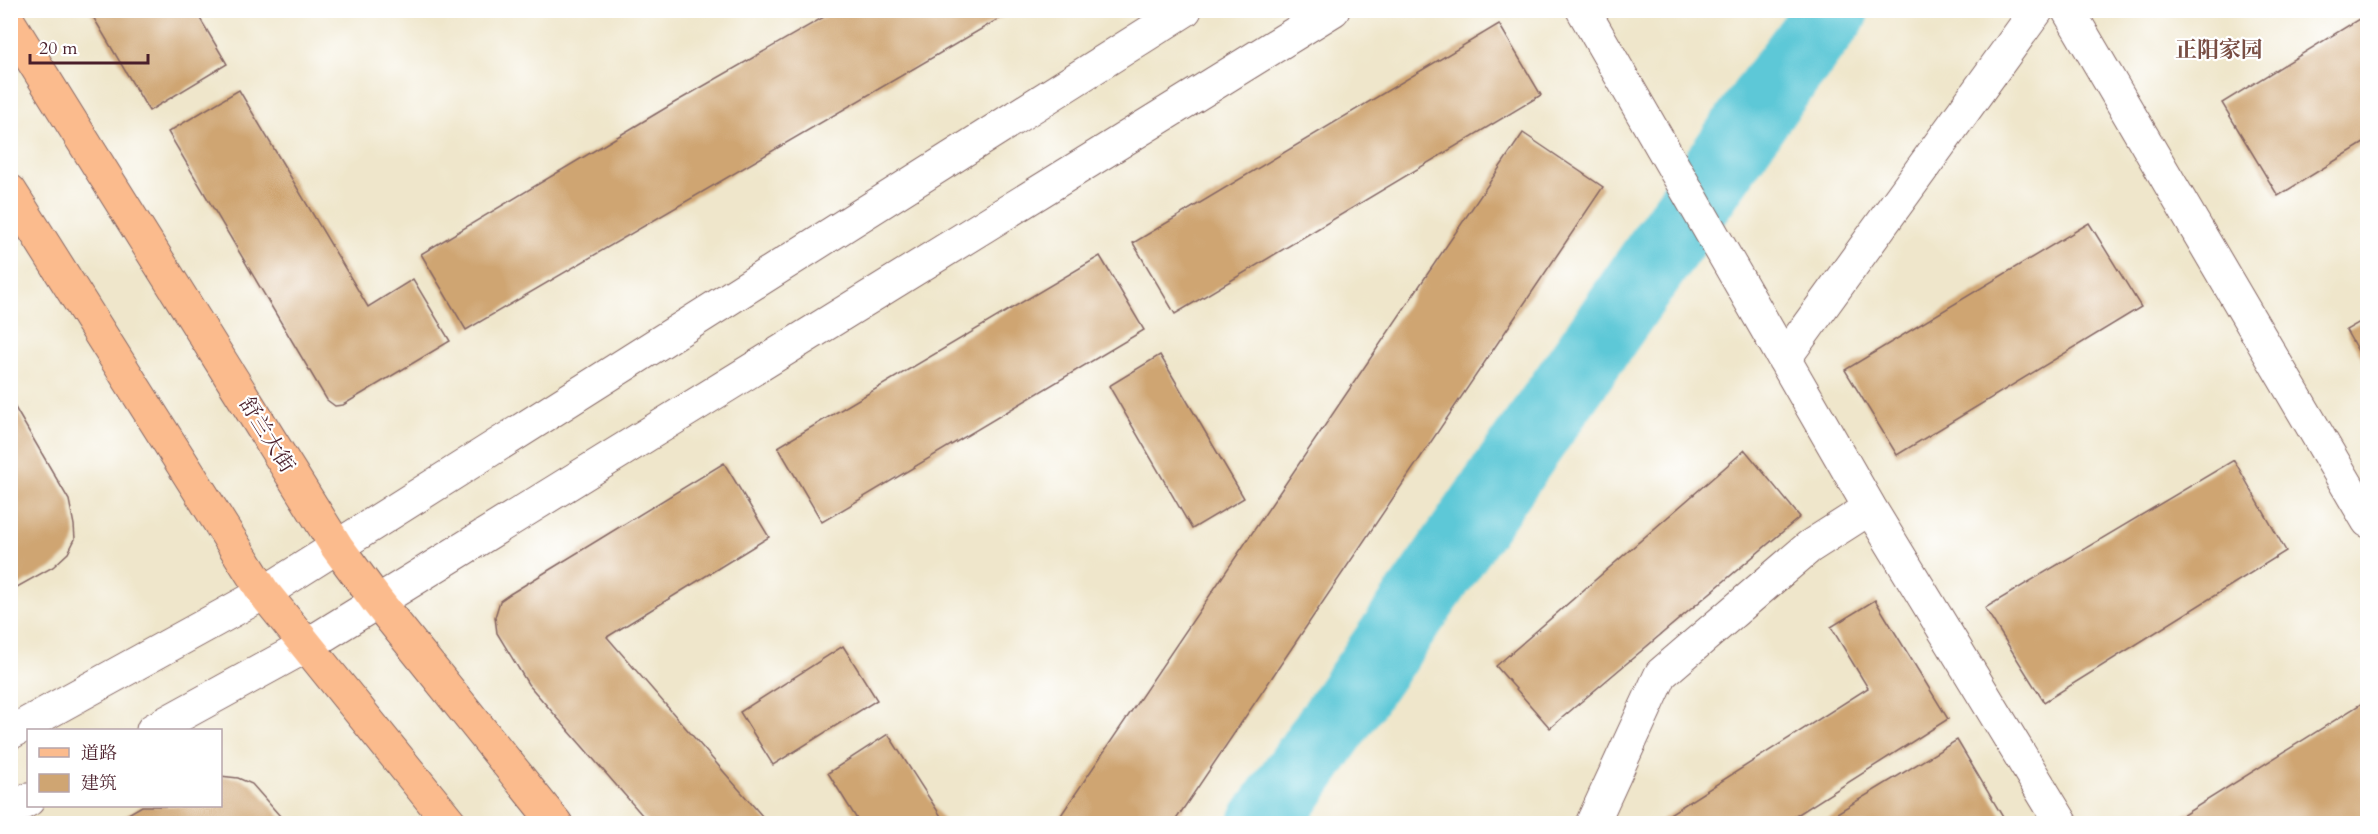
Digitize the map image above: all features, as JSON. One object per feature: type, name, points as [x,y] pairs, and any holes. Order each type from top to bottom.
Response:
[{"type":"main road","name":"舒兰大街","points":[[10,24],[337,547],[377,601],[556,824]]},
{"type":"main road","points":[[10,191],[264,593],[451,824]]},
{"type":"street","points":[[10,734],[264,593],[1185,10]]},
{"type":"street","points":[[155,729],[306,646],[1334,10]]},
{"type":"street","points":[[1583,10],[1870,508],[2062,824]]},
{"type":"street","points":[[1776,345],[2037,10]]},
{"type":"street","points":[[2067,10],[2367,521]]},
{"type":"street","points":[[1592,824],[1660,674],[1809,546],[1870,508]]},
{"type":"street","points":[[10,810],[27,801]]},
{"type":"building","points":[[89,10],[195,10],[227,64],[149,111]]},
{"type":"building","points":[[836,10],[1014,10],[466,330],[421,254],[674,103]]},
{"type":"building","points":[[2367,14],[2367,141],[2278,196],[2222,103]]},
{"type":"building","points":[[1499,24],[1541,95],[1175,314],[1133,243]]},
{"type":"building","points":[[239,90],[368,307],[413,279],[450,341],[343,405],[335,406],[327,400],[168,132]]},
{"type":"building","points":[[1523,133],[1603,187],[1173,824],[1055,824]]},
{"type":"building","points":[[2089,223],[2141,307],[1897,455],[1845,370]]},
{"type":"building","points":[[1100,256],[1144,330],[822,522],[778,447]]},
{"type":"building","points":[[2367,318],[2367,367],[2346,330]]},
{"type":"building","points":[[1160,355],[1244,498],[1192,529],[1109,386]]},
{"type":"building","points":[[10,399],[69,500],[75,539],[68,553],[53,567],[10,591]]},
{"type":"building","points":[[1745,450],[1800,517],[1550,728],[1496,666]]},
{"type":"building","points":[[2234,460],[2286,551],[2044,702],[1985,608]]},
{"type":"building","points":[[724,463],[769,537],[607,637],[769,824],[650,824],[528,684],[497,633],[495,617],[500,601],[510,594]]},
{"type":"building","points":[[1875,600],[1948,719],[1783,824],[1654,824],[1868,688],[1831,627]]},
{"type":"building","points":[[843,646],[877,700],[773,765],[740,712]]},
{"type":"building","points":[[2367,700],[2367,824],[2169,824]]},
{"type":"building","points":[[888,734],[946,824],[860,824],[828,773]]},
{"type":"building","points":[[1957,740],[2007,824],[1819,824]]},
{"type":"building","points":[[222,776],[238,778],[252,784],[287,824],[111,824],[140,807],[222,807]]},
{"type":"waterway","points":[[1264,824],[1768,97],[1833,10]]},
{"type":"district","name":"正阳家园","points":[[2219,50]]}]
